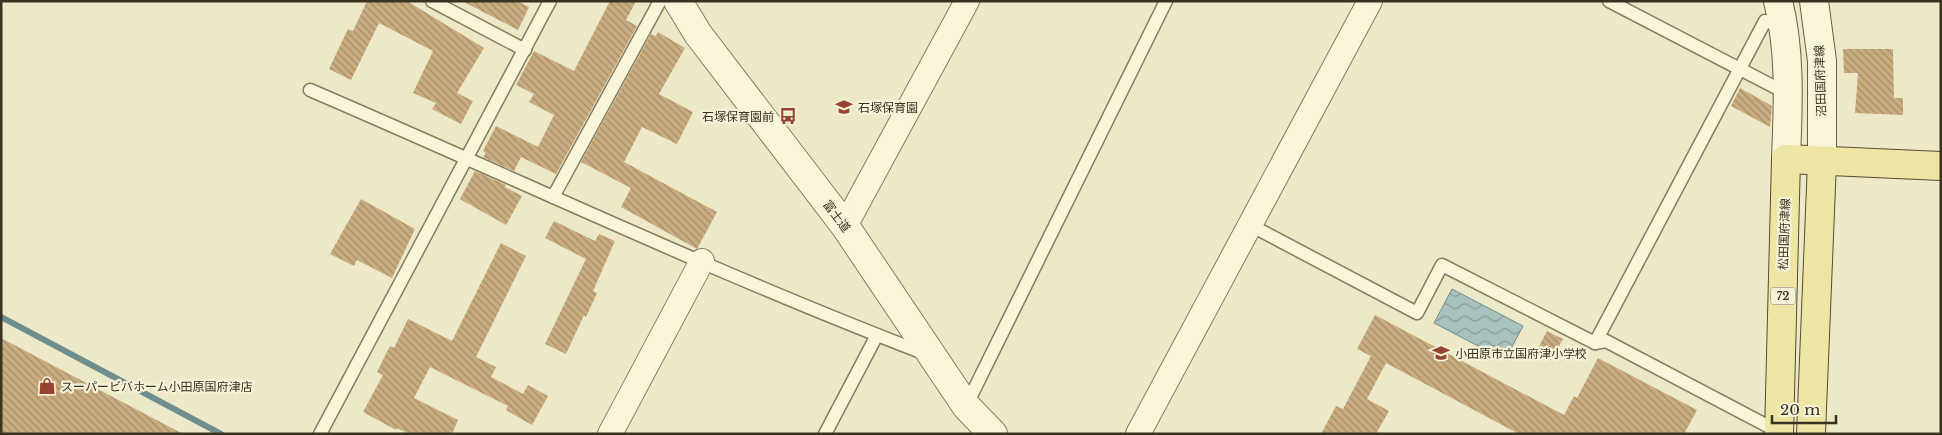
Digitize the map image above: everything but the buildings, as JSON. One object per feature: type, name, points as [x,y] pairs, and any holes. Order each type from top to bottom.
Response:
[{"type":"main road","points":[[1786,159],[1941,166]]},
{"type":"main road","name":"松田国府津線","points":[[1779,433],[1786,159]]},
{"type":"main road","points":[[1811,434],[1822,162]]},
{"type":"street","name":"富士道","points":[[678,1],[698,34],[845,226],[966,406],[993,434]]},
{"type":"street","points":[[845,226],[967,1]]},
{"type":"street","points":[[1138,434],[1370,1]]},
{"type":"street","name":"沼田国府津線","points":[[1814,1],[1822,61],[1822,162]]},
{"type":"street","points":[[1782,14],[1788,94],[1786,159]]},
{"type":"street","points":[[610,434],[702,261]]},
{"type":"lane","points":[[432,1],[525,50]]},
{"type":"lane","points":[[320,434],[550,1]]},
{"type":"lane","points":[[553,197],[660,1]]},
{"type":"lane","points":[[966,406],[1166,1]]},
{"type":"lane","points":[[1608,1],[1788,94]]},
{"type":"lane","points":[[1595,342],[1738,68],[1765,21],[1782,14]]},
{"type":"lane","points":[[310,90],[877,336],[934,357]]},
{"type":"lane","points":[[1250,225],[1417,313],[1442,265],[1595,342],[1606,340],[1779,433]]},
{"type":"lane","points":[[825,434],[877,336]]},
{"type":"water","points":[[1452,289],[1523,326],[1505,360],[1434,323]]},
{"type":"waterway","points":[[1,317],[221,434]]},
{"type":"place","name":"石塚保育園","points":[[844,107]]},
{"type":"place","name":"石塚保育園前","points":[[788,116]]},
{"type":"place","name":"小田原市立国府津小学校","points":[[1441,353]]},
{"type":"place","name":"スーパービバホーム小田原国府津店","points":[[47,386]]}]
